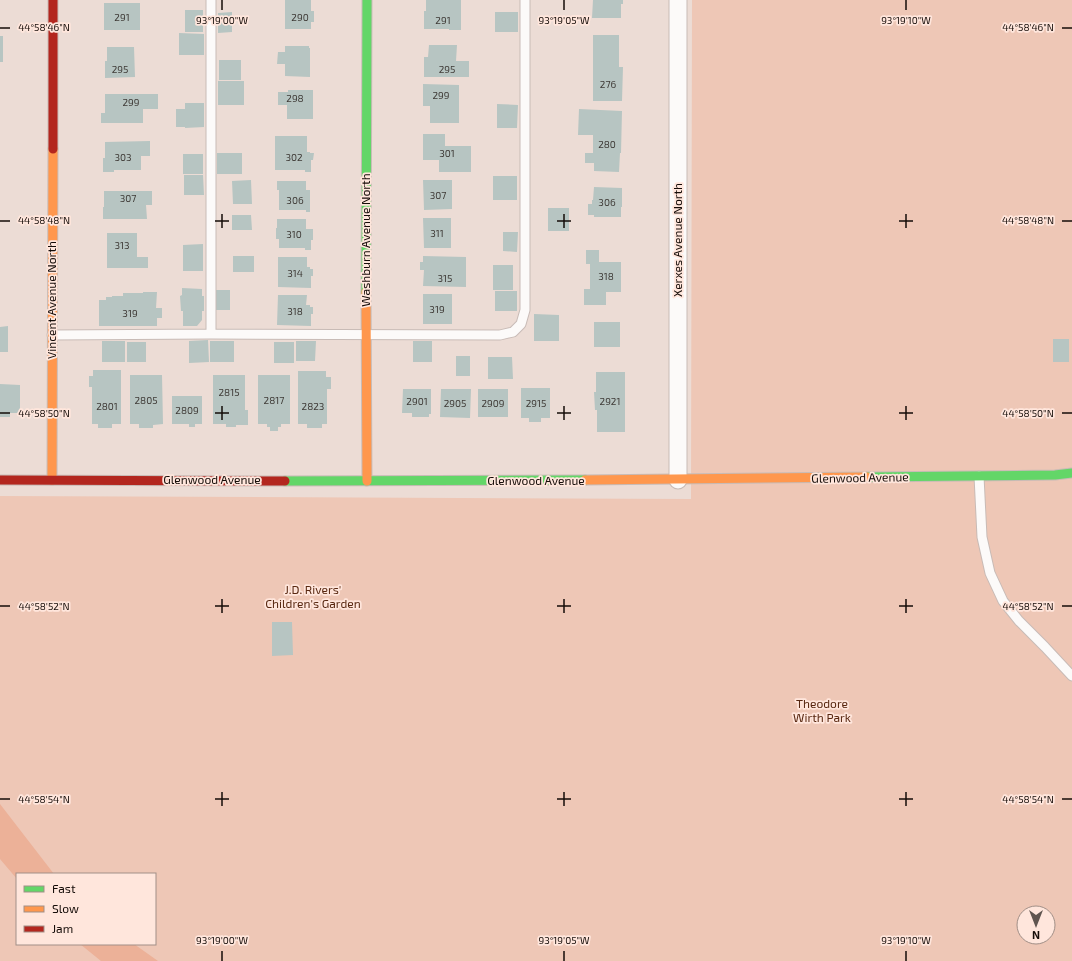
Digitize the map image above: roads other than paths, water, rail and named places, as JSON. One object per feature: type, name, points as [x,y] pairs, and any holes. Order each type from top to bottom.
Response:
[{"type":"street","name":"Vincent Avenue North","points":[[52,480],[54,0]]},
{"type":"street","name":"Washburn Avenue North","points":[[367,0],[367,481]]},
{"type":"street","name":"Xerxes Avenue North","points":[[678,0],[678,480]]},
{"type":"street","name":"Glenwood Avenue","points":[[0,480],[678,480],[1055,475],[1072,473]]},
{"type":"lane","points":[[211,0],[211,334]]},
{"type":"lane","points":[[52,335],[500,335],[513,332],[521,324],[526,310],[525,0]]},
{"type":"lane","points":[[979,476],[982,537],[990,573],[1003,601],[1019,621],[1072,676]]},
{"type":"park label","name":"J.D. Rivers' Children's Garden","points":[[313,597]]},
{"type":"park label","name":"Theodore Wirth Park","points":[[822,711]]}]
